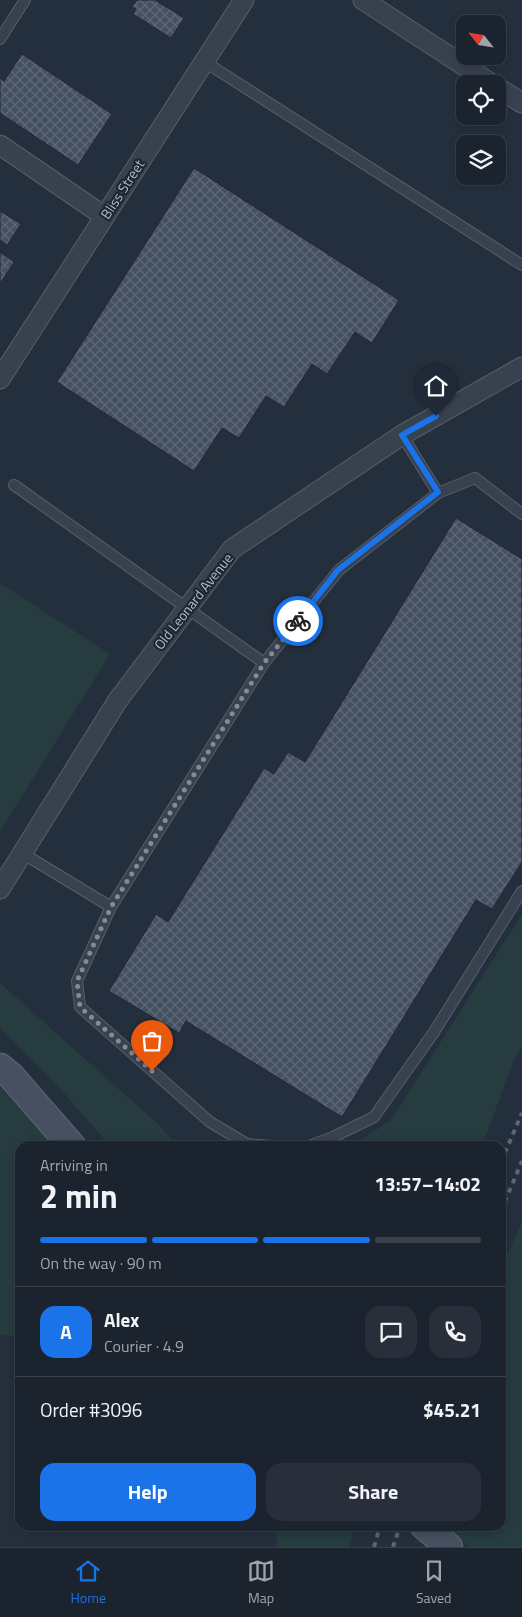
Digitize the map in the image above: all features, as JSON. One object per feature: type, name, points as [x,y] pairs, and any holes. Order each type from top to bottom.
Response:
[{"type":"street","name":"Bliss Street","points":[[0,379],[244,0]]},
{"type":"street","points":[[362,0],[478,75]]},
{"type":"street","points":[[506,93],[522,103]]},
{"type":"street","points":[[0,146],[104,216]]},
{"type":"street","name":"Old Leonard Avenue","points":[[0,889],[118,700],[232,549],[402,435],[522,367]]},
{"type":"street","points":[[0,1066],[68,1141]]},
{"type":"street","points":[[430,1531],[448,1547]]},
{"type":"lane","points":[[0,39],[25,0]]},
{"type":"lane","points":[[205,62],[522,264]]},
{"type":"lane","points":[[402,435],[438,492]]},
{"type":"lane","points":[[242,1141],[210,1122],[80,1007],[77,981],[111,907],[264,663],[338,570],[438,492],[475,478],[522,514]]},
{"type":"lane","points":[[14,485],[264,663]]},
{"type":"lane","points":[[22,853],[111,907]]},
{"type":"lane","points":[[322,1141],[374,1117],[434,1032],[522,890]]},
{"type":"green space","points":[[0,583],[110,654],[0,832]]},
{"type":"green space","points":[[522,914],[522,1046],[514,1060],[484,1141],[360,1141],[391,1120]]},
{"type":"green space","points":[[0,983],[159,1125],[173,1141],[106,1141],[63,1092],[0,1027]]},
{"type":"green space","points":[[0,1087],[52,1141],[15,1141],[15,1336],[0,1335]]},
{"type":"green space","points":[[522,1222],[522,1547],[469,1547],[452,1531],[506,1531],[506,1258]]},
{"type":"green space","points":[[276,1531],[354,1531],[349,1547],[277,1547]]},
{"type":"building","points":[[137,0],[155,0],[184,18],[171,38],[133,14],[136,9],[132,7]]},
{"type":"building","points":[[22,54],[112,114],[78,165],[0,113],[0,78],[4,81]]},
{"type":"building","points":[[194,168],[399,300],[372,343],[355,332],[327,374],[312,364],[284,407],[266,396],[239,438],[222,428],[194,471],[57,382]]},
{"type":"building","points":[[0,211],[21,224],[7,245],[0,240]]},
{"type":"building","points":[[0,252],[14,262],[1,282],[0,281]]},
{"type":"building","points":[[456,518],[522,559],[522,862],[492,909],[476,900],[342,1117],[186,1021],[179,1033],[109,991],[156,914],[168,922],[264,768],[274,774],[288,752],[305,762]]},
{"type":"railway","points":[[506,1150],[522,1113]]},
{"type":"railway","points":[[506,1199],[522,1161]]},
{"type":"railway","points":[[374,1547],[379,1531]]},
{"type":"railway","points":[[393,1547],[398,1531]]},
{"type":"way so far","points":[[152,1071],[80,1007],[77,981],[111,907],[264,663],[298,621]]},
{"type":"route","points":[[298,621],[338,570],[438,492],[402,435],[436,416]]}]
